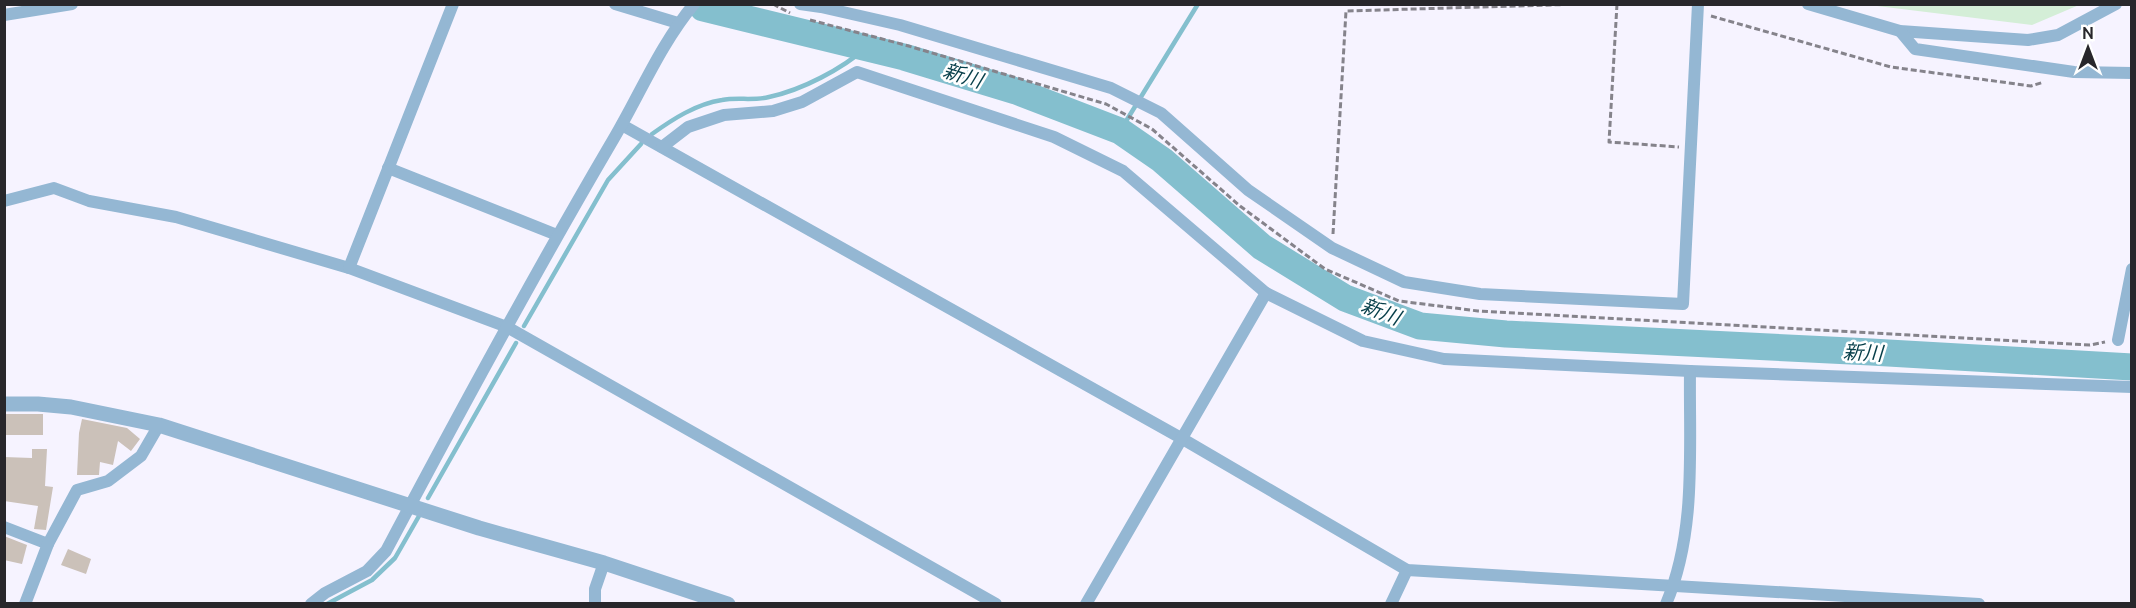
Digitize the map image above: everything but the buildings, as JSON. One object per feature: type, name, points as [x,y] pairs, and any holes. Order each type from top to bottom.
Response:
[{"type":"street","points":[[4,15],[72,4]]},
{"type":"street","points":[[349,268],[453,4]]},
{"type":"street","points":[[615,4],[678,23]]},
{"type":"street","points":[[311,603],[325,592],[368,571],[386,551],[557,235],[622,125],[678,23],[694,4]]},
{"type":"street","points":[[1808,4],[1900,31],[2028,40],[2058,35],[2116,4]]},
{"type":"street","points":[[799,11],[821,7],[900,25],[1111,88],[1161,113],[1248,190],[1332,248],[1404,282],[1480,294],[1683,304],[1698,9]]},
{"type":"street","points":[[1900,31],[1915,49],[2074,72],[2132,73]]},
{"type":"street","points":[[662,147],[688,128],[724,115],[773,111],[802,102],[857,72],[1054,136],[1123,171],[1266,293],[1363,341],[1444,359],[2132,387]]},
{"type":"street","points":[[622,125],[1181,438],[1407,570],[1979,603]]},
{"type":"street","points":[[388,168],[557,235]]},
{"type":"street","points":[[4,201],[54,188],[89,201],[176,217],[349,268],[507,327],[996,603]]},
{"type":"street","points":[[2118,340],[2132,269]]},
{"type":"street","points":[[1086,603],[1266,293]]},
{"type":"street","points":[[1666,603],[1674,585],[1688,520],[1690,370]]},
{"type":"street","points":[[4,404],[71,406],[159,425],[479,528],[604,563],[728,603]]},
{"type":"street","points":[[25,603],[48,544],[77,490],[108,481],[141,456],[159,425]]},
{"type":"street","points":[[4,527],[48,544]]},
{"type":"street","points":[[596,603],[595,589],[604,563]]},
{"type":"street","points":[[1391,603],[1407,570]]},
{"type":"path","points":[[773,4],[799,11]]},
{"type":"path","points":[[1332,248],[1346,11],[1584,4]]},
{"type":"path","points":[[1617,4],[1609,142],[1691,148]]},
{"type":"path","points":[[1698,9],[1891,67],[2031,86],[2074,72]]},
{"type":"path","points":[[808,20],[905,45],[1106,104],[1152,129],[1240,206],[1325,269],[1399,301],[1478,312],[2090,345],[2118,340]]},
{"type":"green space","points":[[2079,4],[2032,25],[1869,5]]},
{"type":"waterway","points":[[1120,131],[1198,4]]},
{"type":"waterway","name":"新川","points":[[703,8],[904,57],[1016,91],[1120,131],[1162,160],[1262,247],[1345,298],[1420,326],[1506,334],[2132,367]]},
{"type":"waterway","points":[[652,134],[677,118],[712,102],[763,98],[782,94],[808,84],[834,71],[867,47]]},
{"type":"waterway","points":[[524,326],[608,180],[641,144]]},
{"type":"waterway","points":[[428,498],[516,343]]},
{"type":"waterway","points":[[327,604],[372,580],[395,558],[419,516]]}]
